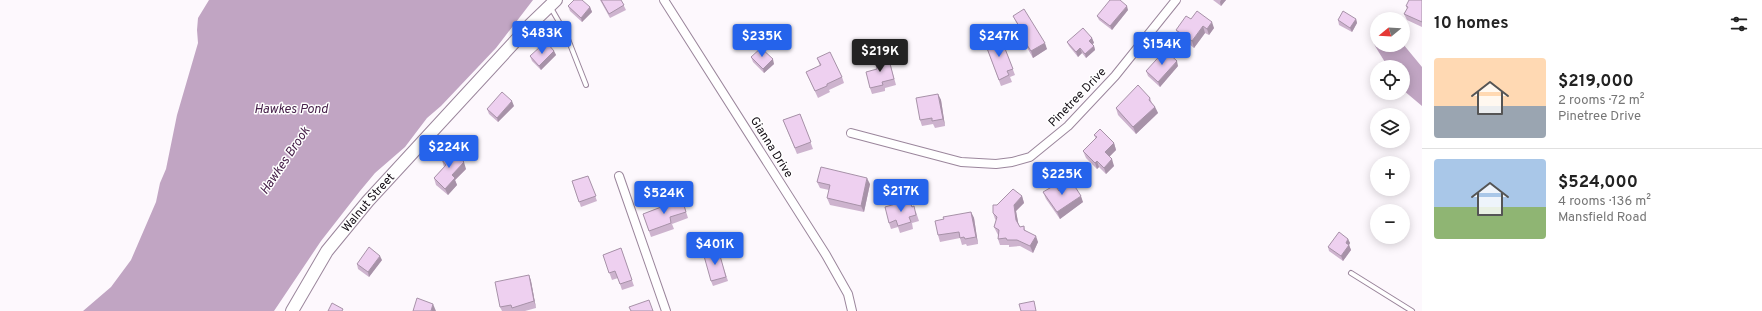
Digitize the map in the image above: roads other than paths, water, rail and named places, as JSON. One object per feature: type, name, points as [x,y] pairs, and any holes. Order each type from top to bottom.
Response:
[{"type":"main road","name":"Walnut Street","points":[[292,311],[327,251],[368,201],[531,24],[553,3]]},
{"type":"street","name":"Gianna Drive","points":[[664,0],[826,255],[848,294],[852,311]]},
{"type":"street","name":"Pinetree Drive","points":[[851,133],[962,162],[996,164],[1012,162],[1030,157],[1068,126],[1115,76],[1176,0]]},
{"type":"street","points":[[619,176],[666,311]]},
{"type":"lane","points":[[553,3],[586,85]]},
{"type":"lane","points":[[1351,273],[1412,311]]},
{"type":"water","name":"Hawkes Pond","points":[[209,0],[533,0],[496,48],[441,106],[427,118],[405,147],[375,173],[360,191],[321,241],[274,311],[83,311],[111,287],[131,260],[156,202],[160,183],[166,169],[177,115],[198,43],[198,18]]},
{"type":"water","points":[[1379,52],[1410,52],[1422,67],[1422,106],[1410,96],[1410,60],[1384,60]]},
{"type":"water label","name":"Hawkes Brook","points":[[284,160]]}]
